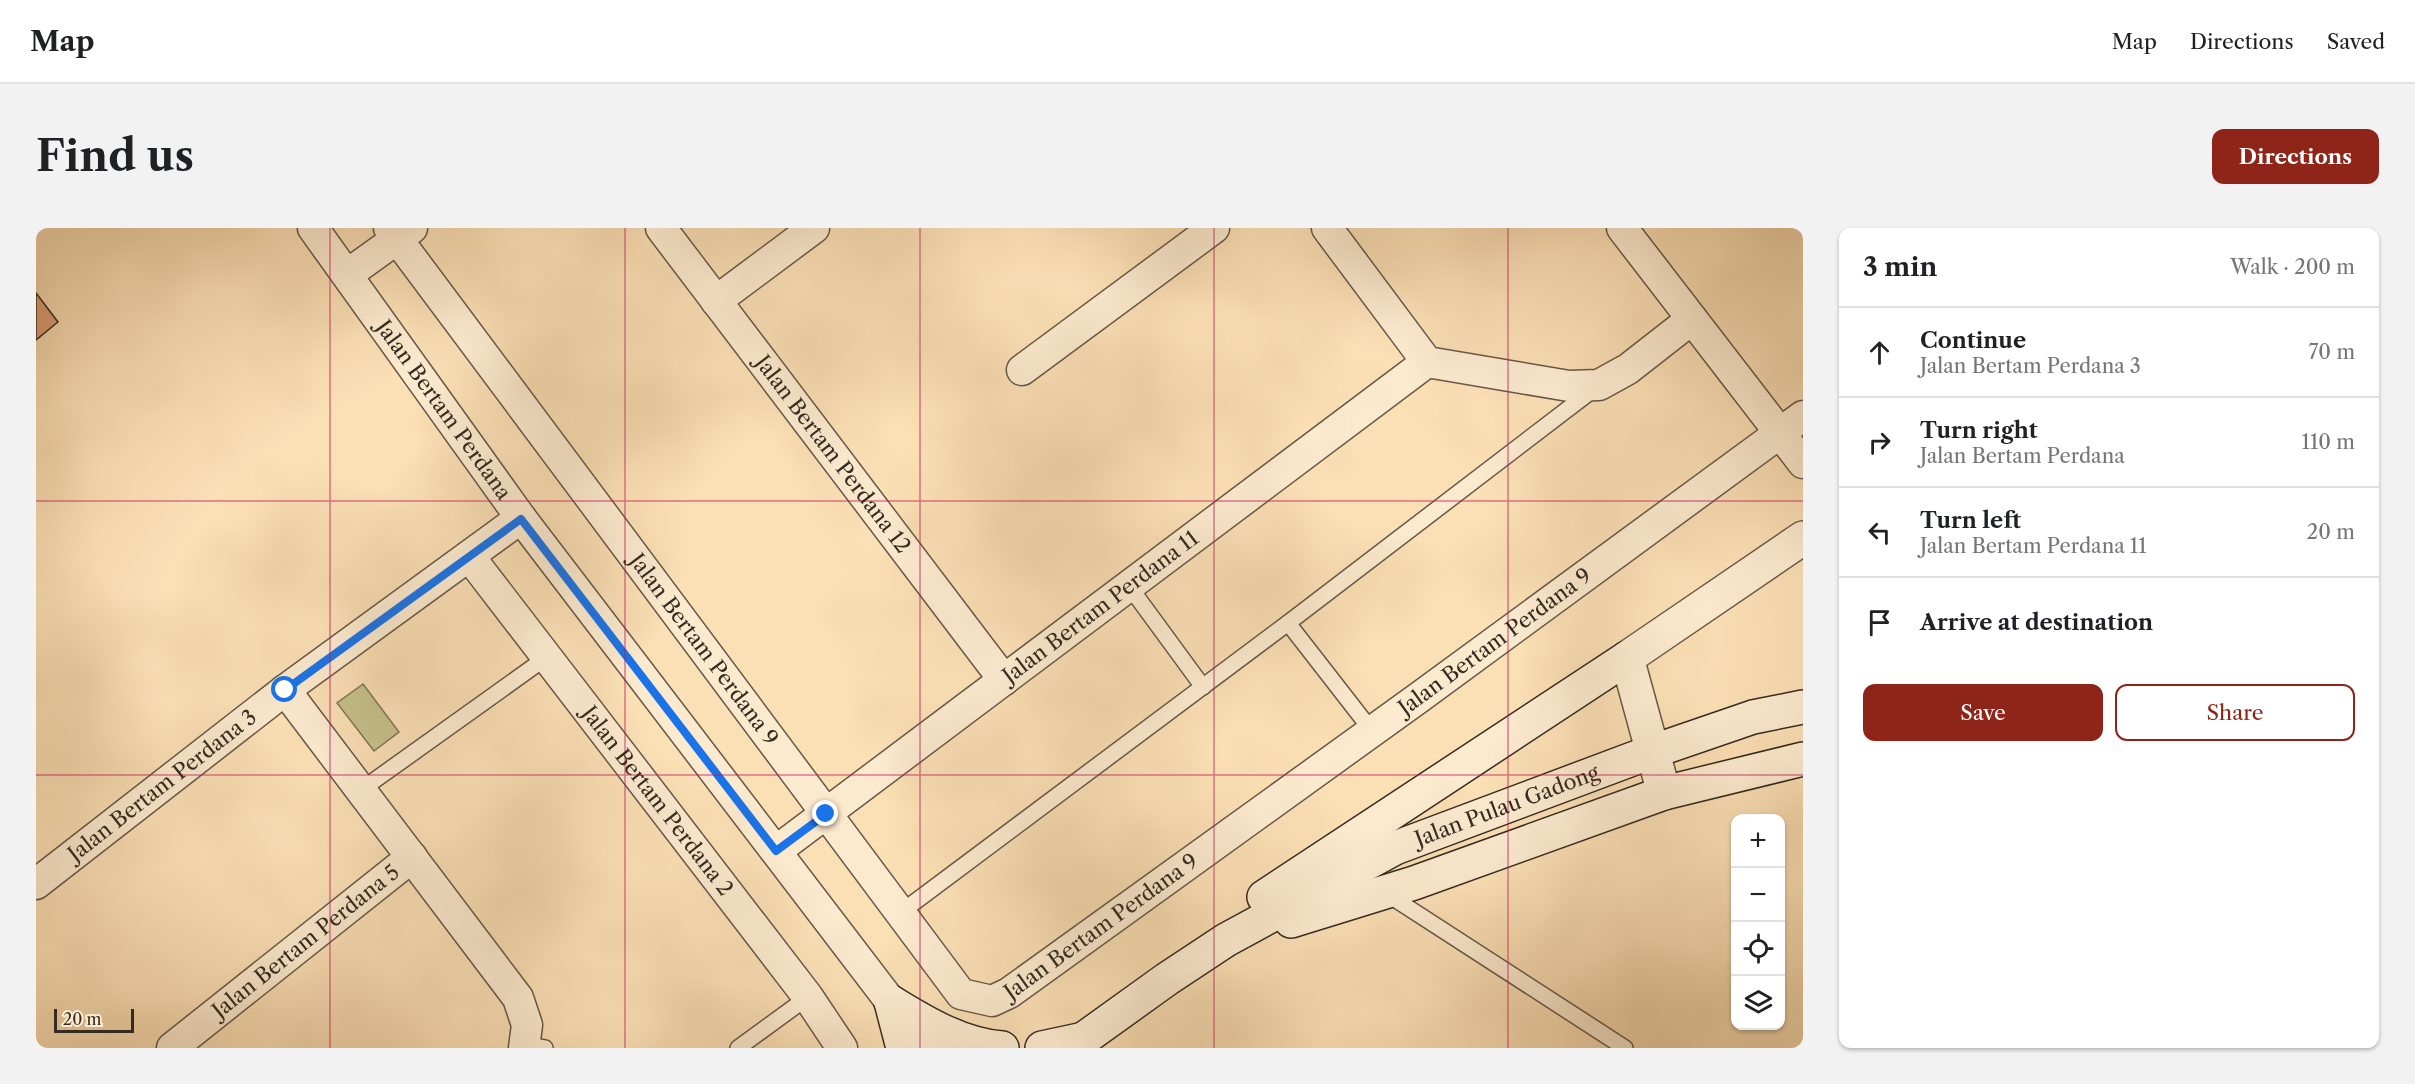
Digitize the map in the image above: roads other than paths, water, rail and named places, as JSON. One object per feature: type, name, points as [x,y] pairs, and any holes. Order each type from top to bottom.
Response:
[{"type":"main road","points":[[1167,979],[1216,929],[1803,538]]},
{"type":"main road","points":[[1627,657],[1664,793]]},
{"type":"main road","name":"Jalan Pulau Gadong","points":[[1078,1044],[1167,979],[1226,940],[1395,848],[1651,752],[1754,717],[1803,707]]},
{"type":"main road","name":"Jalan Pulau Gadong","points":[[1226,940],[1384,892],[1664,793],[1803,759]]},
{"type":"main road","points":[[891,1002],[903,1048]]},
{"type":"main road","points":[[891,1002],[951,1034],[974,1043],[1002,1048]]},
{"type":"main road","points":[[1042,1048],[1078,1044]]},
{"type":"street","name":"Jalan Bertam Perdana","points":[[313,228],[521,519],[926,1048]]},
{"type":"street","name":"Jalan Bertam Perdana 12","points":[[661,228],[1004,680]]},
{"type":"street","points":[[716,301],[814,228]]},
{"type":"street","points":[[1022,370],[1214,228]]},
{"type":"street","points":[[1328,228],[1427,362],[1569,386],[1599,385],[1628,369],[1692,319]]},
{"type":"street","points":[[1622,228],[1692,319],[1791,424],[1803,463]]},
{"type":"street","points":[[348,274],[400,232]]},
{"type":"street","name":"Jalan Bertam Perdana 9","points":[[400,232],[826,814],[961,994],[992,1002],[1009,993],[1372,731],[1791,424]]},
{"type":"street","name":"Jalan Bertam Perdana 11","points":[[776,851],[1427,362]]},
{"type":"street","name":"Jalan Bertam Perdana 3","points":[[36,884],[285,690],[521,519]]},
{"type":"street","name":"Jalan Bertam Perdana 2","points":[[469,556],[808,997],[842,1048]]},
{"type":"street","points":[[285,690],[518,998],[531,1042]]},
{"type":"street","name":"Jalan Bertam Perdana 5","points":[[172,1048],[412,857]]},
{"type":"lane","points":[[900,913],[1288,623],[1599,385]]},
{"type":"lane","points":[[1128,586],[1203,687]]},
{"type":"lane","points":[[1288,623],[1372,731]]},
{"type":"lane","points":[[361,790],[547,657]]},
{"type":"lane","points":[[1384,892],[1626,1048]]},
{"type":"lane","points":[[738,1048],[808,997]]}]
